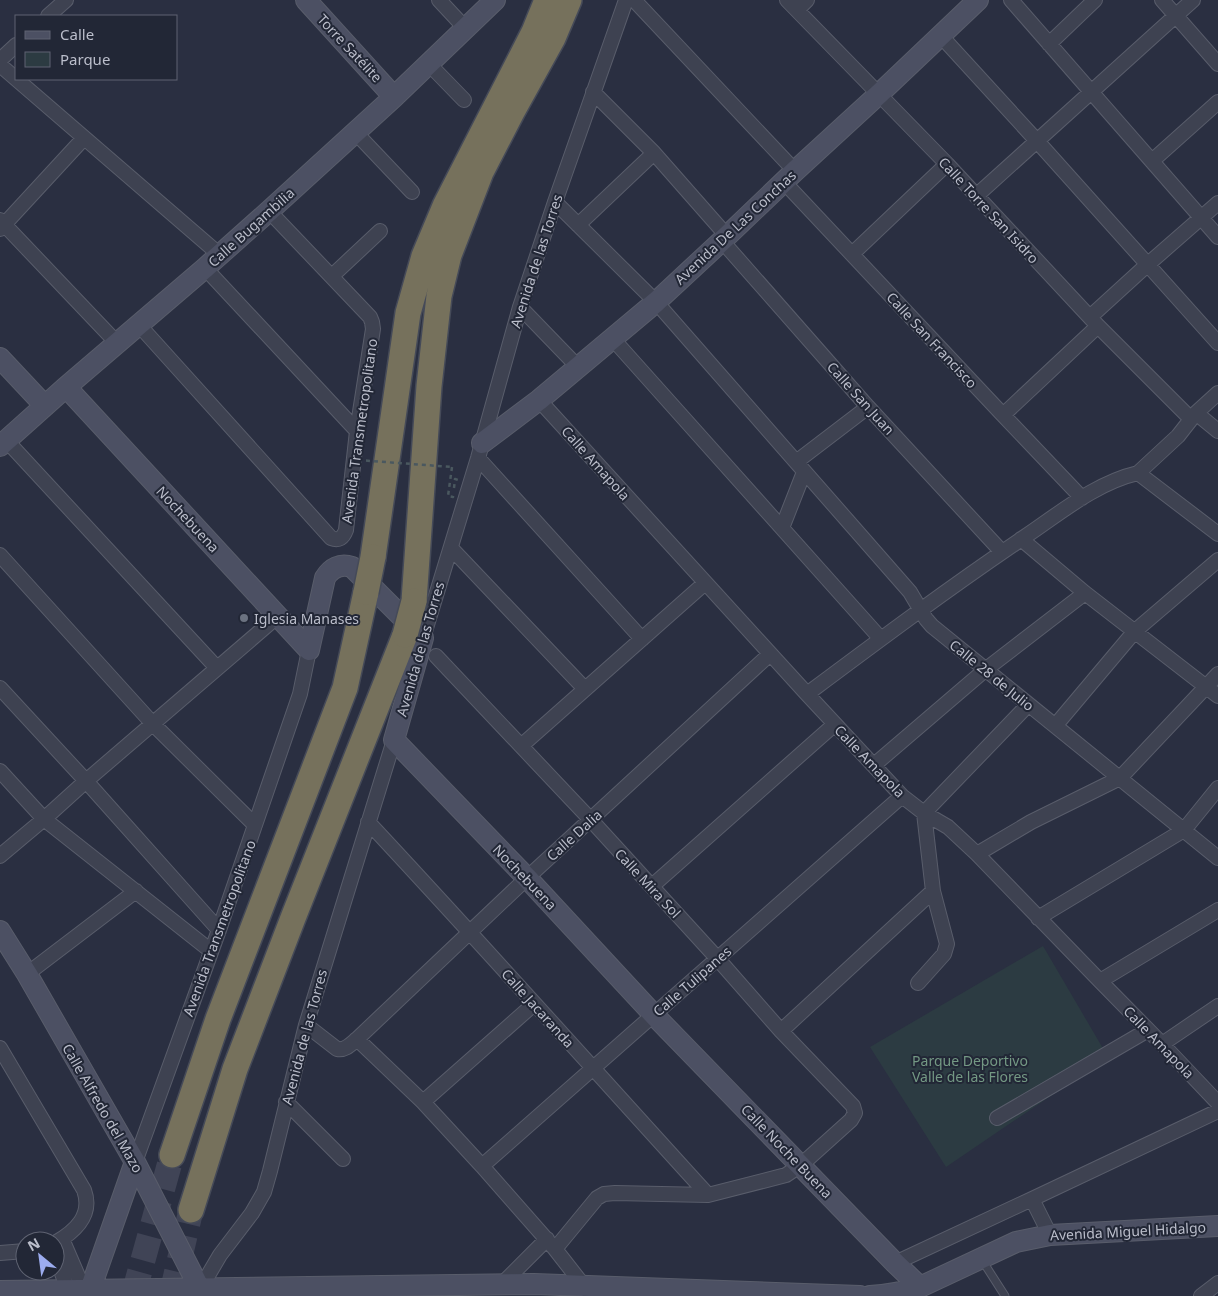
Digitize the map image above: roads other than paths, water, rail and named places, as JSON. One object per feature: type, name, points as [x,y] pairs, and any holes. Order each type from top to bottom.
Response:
[{"type":"highway","points":[[172,1155],[218,1020],[345,688],[373,557],[408,312],[424,256],[446,206],[534,32],[547,0]]},
{"type":"highway","points":[[191,1210],[235,1069],[294,918],[414,637],[414,601],[429,386],[439,296],[449,254],[481,172],[553,38],[569,0]]},
{"type":"street","name":"Torre Satélite","points":[[306,0],[394,97]]},
{"type":"street","points":[[439,0],[466,29]]},
{"type":"street","name":"Calle Bugambilia","points":[[3,443],[269,211],[394,97],[495,0]]},
{"type":"street","name":"Avenida de las Torres","points":[[200,1293],[220,1255],[252,1213],[264,1192],[306,1025],[394,740],[414,637],[450,548],[520,307],[626,0]]},
{"type":"street","name":"Calle San Francisco","points":[[634,0],[790,176],[852,254],[1082,498]]},
{"type":"street","points":[[792,5],[807,0]]},
{"type":"street","name":"Avenida De Las Conchas","points":[[480,450],[656,302],[941,36],[976,0]]},
{"type":"street","points":[[1010,0],[1218,237]]},
{"type":"street","points":[[1049,44],[1095,0]]},
{"type":"street","points":[[1162,0],[1218,64]]},
{"type":"street","points":[[976,196],[1193,0]]},
{"type":"street","points":[[49,15],[63,1]]},
{"type":"street","name":"Calle Torre San Isidro","points":[[792,5],[947,164],[1094,322],[1194,416],[1218,431]]},
{"type":"street","points":[[941,36],[1218,343]]},
{"type":"street","points":[[0,60],[15,46]]},
{"type":"street","points":[[429,64],[464,100]]},
{"type":"street","points":[[0,65],[15,78]]},
{"type":"street","points":[[17,80],[220,255]]},
{"type":"street","name":"Calle San Juan","points":[[593,92],[654,154],[868,407],[1002,552]]},
{"type":"street","points":[[1152,161],[1218,102]]},
{"type":"street","points":[[355,132],[412,192]]},
{"type":"street","points":[[84,138],[1,225],[117,344]]},
{"type":"street","points":[[578,225],[654,154]]},
{"type":"street","points":[[852,254],[947,164]]},
{"type":"street","name":"Calle 28 de Julio","points":[[555,202],[656,302],[910,592],[932,626],[1218,858]]},
{"type":"street","points":[[1003,416],[1147,265],[1218,203]]},
{"type":"street","points":[[269,211],[332,276],[380,231]]},
{"type":"street","points":[[205,268],[357,431]]},
{"type":"street","name":"Avenida Transmetropolitano","points":[[139,325],[331,538],[340,539],[346,530],[357,431],[373,329],[370,317],[332,276]]},
{"type":"street","points":[[520,307],[578,367]]},
{"type":"street","points":[[612,338],[881,639]]},
{"type":"street","points":[[0,358],[45,406]]},
{"type":"street","name":"Nochebuena","points":[[66,387],[309,650]]},
{"type":"street","points":[[807,694],[920,609],[1082,498],[1123,476],[1138,472],[1178,436],[1194,416],[1218,393]]},
{"type":"street","name":"Calle Amapola","points":[[539,400],[902,796],[924,813],[948,827],[978,854],[1218,1103]]},
{"type":"street","points":[[782,528],[800,467],[868,407]]},
{"type":"street","points":[[3,443],[217,668]]},
{"type":"street","points":[[480,450],[642,639]]},
{"type":"street","points":[[1138,472],[1218,534]]},
{"type":"street","points":[[1021,539],[1085,593],[1218,696]]},
{"type":"street","points":[[450,548],[585,689]]},
{"type":"street","points":[[0,555],[152,724],[255,825]]},
{"type":"street","points":[[1055,726],[1135,631],[1218,560]]},
{"type":"street","name":"Avenida Transmetropolitano","points":[[81,1290],[135,1162],[219,930],[300,694],[325,578],[329,571],[338,566],[352,567],[414,637]]},
{"type":"street","points":[[521,746],[705,583]]},
{"type":"street","points":[[874,765],[985,670],[1085,593]]},
{"type":"street","points":[[0,856],[278,616]]},
{"type":"street","name":"Calle Dalia","points":[[306,1025],[337,1049],[346,1048],[770,654]]},
{"type":"street","name":"Calle Mira Sol","points":[[436,656],[591,820],[781,1031],[853,1106],[855,1113],[851,1120],[801,1165]]},
{"type":"street","points":[[978,854],[1031,822],[1120,778],[1218,674]]},
{"type":"street","points":[[0,688],[219,930]]},
{"type":"street","points":[[918,982],[944,954],[947,944],[933,891],[924,813],[1028,705]]},
{"type":"street","points":[[652,886],[835,724]]},
{"type":"street","name":"Nochebuena","points":[[394,740],[527,878],[654,1015]]},
{"type":"street","points":[[0,770],[44,819],[211,951]]},
{"type":"street","points":[[1038,918],[1184,830],[1218,788]]},
{"type":"street","name":"Calle Tulipanes","points":[[482,1166],[902,796]]},
{"type":"street","name":"Calle Jacaranda","points":[[368,822],[708,1195]]},
{"type":"street","points":[[27,974],[136,891]]},
{"type":"street","points":[[781,1031],[933,891]]},
{"type":"street","points":[[1100,981],[1218,910]]},
{"type":"street","name":"Calle Alfredo del Mazo","points":[[0,931],[27,974],[135,1162],[200,1293]]},
{"type":"street","points":[[423,1102],[534,1004]]},
{"type":"street","points":[[1162,1044],[1218,1006]]},
{"type":"street","name":"Calle Noche Buena","points":[[654,1015],[920,1287]]},
{"type":"street","points":[[997,1118],[1148,1030]]},
{"type":"street","points":[[357,1039],[423,1102],[482,1166],[551,1244],[588,1291]]},
{"type":"street","points":[[0,1048],[87,1198],[87,1210],[84,1217],[78,1226],[65,1236]]},
{"type":"street","points":[[286,1102],[342,1158]]},
{"type":"street","points":[[895,1263],[1218,1111]]},
{"type":"street","points":[[502,1284],[551,1244],[597,1198],[604,1194],[615,1192],[708,1195],[786,1175],[801,1165]]},
{"type":"street","points":[[1032,1199],[1050,1234]]},
{"type":"street","name":"Avenida Miguel Hidalgo","points":[[870,1296],[903,1292],[920,1287],[1016,1242],[1050,1234],[1218,1226]]},
{"type":"street","points":[[0,1252],[15,1251]]},
{"type":"street","points":[[65,1256],[81,1290]]},
{"type":"street","points":[[65,1268],[81,1290]]},
{"type":"street","points":[[1201,1296],[1218,1283]]},
{"type":"street","points":[[0,1291],[81,1290],[200,1293],[534,1284],[588,1291],[860,1296]]},
{"type":"street","points":[[518,1296],[534,1284]]},
{"type":"lane","points":[[981,1258],[1005,1296]]},
{"type":"tunnel","points":[[133,1296],[172,1155]]},
{"type":"tunnel","points":[[171,1296],[191,1210]]},
{"type":"place","name":"Iglesia Manases","points":[[244,618]]},
{"type":"park label","name":"Parque Deportivo Valle de las Flores","points":[[970,1068]]}]
